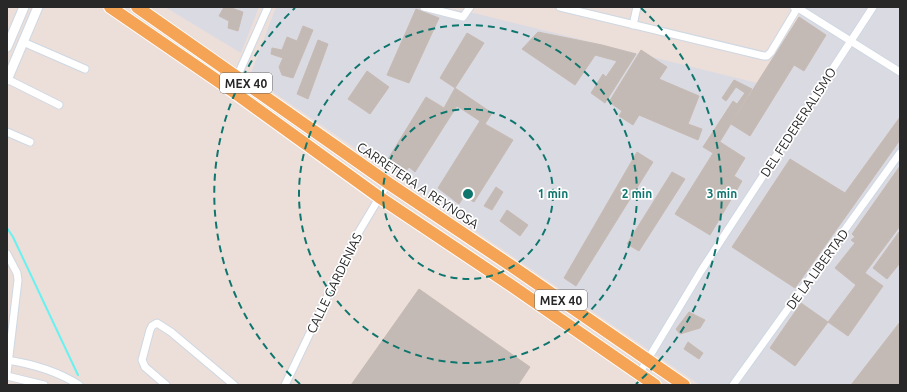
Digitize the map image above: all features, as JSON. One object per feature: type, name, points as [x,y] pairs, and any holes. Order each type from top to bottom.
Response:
[{"type":"main road","name":"MEX 40","points":[[110,7],[230,90],[379,197],[512,286],[655,385]]},
{"type":"main road","name":"CARRETERA A REYNOSA","points":[[137,7],[388,184],[513,267],[684,385]]},
{"type":"street","points":[[7,47],[24,7]]},
{"type":"street","points":[[38,7],[7,80],[59,105]]},
{"type":"street","points":[[230,90],[268,7]]},
{"type":"street","points":[[424,7],[463,18],[470,7]]},
{"type":"street","points":[[560,7],[760,56],[767,56],[771,52],[797,7],[900,72]]},
{"type":"street","points":[[633,25],[637,7]]},
{"type":"street","name":"DEL FEDERERALISMO","points":[[639,374],[694,281],[873,7]]},
{"type":"street","points":[[23,42],[85,69]]},
{"type":"street","points":[[7,132],[30,142]]},
{"type":"street","name":"DE LA LIBERTAD","points":[[733,385],[900,153]]},
{"type":"street","name":"CALLE GARDENIAS","points":[[285,385],[357,235],[388,184]]},
{"type":"street","points":[[7,254],[17,273],[18,280],[7,374],[44,385]]},
{"type":"street","points":[[166,385],[142,363],[142,356],[150,330],[152,326],[157,323],[171,332],[234,385]]},
{"type":"street","points":[[8,360],[47,369],[80,385]]},
{"type":"shaded area","points":[[165,7],[259,7],[241,53]]},
{"type":"shaded area","points":[[276,7],[441,7],[478,14],[757,83],[805,7],[900,7],[900,385],[700,385],[250,76]]},
{"type":"building","points":[[224,7],[229,7],[243,12],[238,31],[228,28],[229,21],[219,16]]},
{"type":"building","points":[[416,9],[439,18],[409,83],[387,75]]},
{"type":"building","points":[[799,17],[826,35],[804,71],[794,65],[750,136],[731,124]]},
{"type":"building","points":[[303,26],[313,30],[293,78],[282,75],[279,67],[283,58],[271,54],[272,48],[282,50],[287,37],[297,41]]},
{"type":"building","points":[[538,32],[602,45],[575,85],[522,49]]},
{"type":"building","points":[[467,33],[484,43],[455,88],[440,78]]},
{"type":"building","points":[[318,40],[328,44],[308,99],[297,94]]},
{"type":"building","points":[[602,45],[636,54],[605,103],[591,93],[603,74],[606,77],[617,61],[595,55]]},
{"type":"building","points":[[641,50],[667,67],[659,79],[699,96],[688,124],[702,129],[698,140],[639,115],[633,125],[619,116],[622,111],[609,102]]},
{"type":"building","points":[[367,71],[389,87],[370,114],[348,99]]},
{"type":"building","points":[[734,80],[752,89],[713,153],[703,147],[733,101],[737,104],[745,93],[736,87],[726,101],[722,98]]},
{"type":"building","points":[[455,88],[492,113],[485,124],[513,140],[474,202],[464,196],[459,204],[438,188],[480,121],[457,106],[415,172],[409,167],[403,175],[385,164],[426,97],[444,108]]},
{"type":"building","points":[[900,117],[900,140],[795,288],[732,247],[790,159],[845,193]]},
{"type":"building","points":[[720,142],[745,158],[734,176],[742,181],[710,235],[675,214]]},
{"type":"building","points":[[637,152],[653,162],[576,286],[564,278]]},
{"type":"building","points":[[900,166],[900,226],[856,285],[835,268],[855,243],[851,240],[855,237],[852,234]]},
{"type":"building","points":[[672,172],[685,179],[639,251],[627,244]]},
{"type":"building","points":[[496,187],[503,192],[492,210],[484,206]]},
{"type":"building","points":[[507,210],[528,225],[520,236],[500,221]]},
{"type":"building","points":[[899,232],[900,263],[887,279],[873,268]]},
{"type":"building","points":[[865,273],[883,286],[848,336],[828,322]]},
{"type":"building","points":[[419,289],[530,367],[518,385],[351,385]]},
{"type":"building","points":[[801,303],[828,322],[795,366],[770,348]]},
{"type":"building","points":[[689,312],[705,320],[700,328],[680,334],[676,329]]},
{"type":"building","points":[[900,322],[900,385],[851,385]]},
{"type":"building","points":[[688,342],[703,353],[699,359],[684,349]]},
{"type":"waterway","points":[[7,228],[13,237],[78,375]]}]
